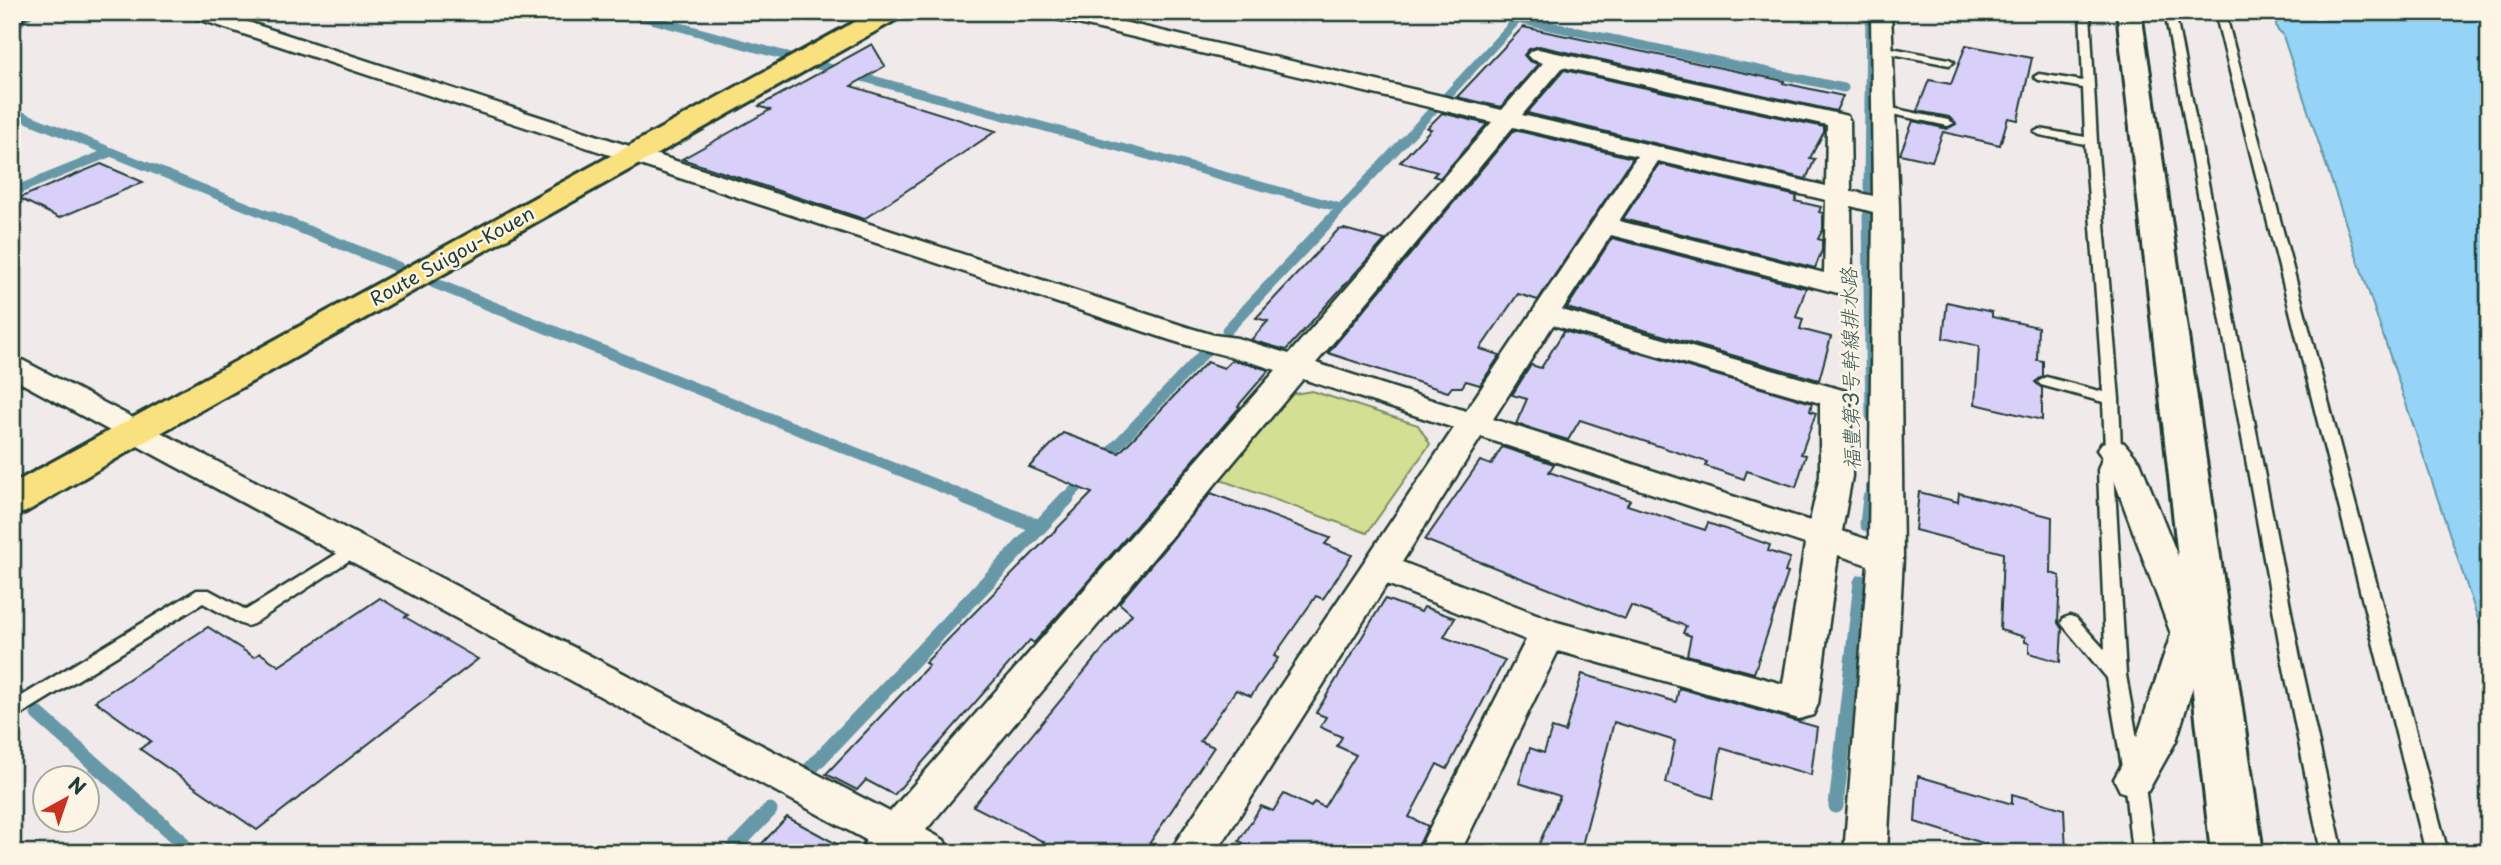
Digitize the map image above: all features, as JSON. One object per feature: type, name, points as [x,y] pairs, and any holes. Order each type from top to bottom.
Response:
[{"type":"main road","name":"Route Suigou-Kouen","points":[[12,502],[134,431],[892,12]]},
{"type":"street","points":[[12,18],[19,12]]},
{"type":"street","points":[[196,12],[1201,341],[1227,344],[1886,558]]},
{"type":"street","points":[[1054,12],[1886,207]]},
{"type":"street","points":[[1866,853],[1886,558],[1886,207],[1881,12]]},
{"type":"street","points":[[2130,12],[2199,637],[2237,853]]},
{"type":"street","points":[[12,366],[356,548],[902,847],[1297,367],[1507,119],[1547,57],[1839,121],[1841,197],[1838,285],[1603,225]]},
{"type":"street","points":[[1192,853],[1651,153]]},
{"type":"street","points":[[1379,567],[1548,634],[1799,704],[1823,537],[1836,476],[1835,398],[1544,314]]},
{"type":"street","points":[[2113,450],[2124,463],[2199,637],[2156,741],[2134,779]]},
{"type":"street","points":[[1438,853],[1548,634]]},
{"type":"lane","points":[[2085,12],[2091,142],[2111,399],[2113,450],[2106,470],[2116,675],[2134,779],[2143,853]]},
{"type":"lane","points":[[2170,12],[2288,645],[2332,853]]},
{"type":"lane","points":[[2220,12],[2437,853]]},
{"type":"lane","points":[[1881,49],[1949,62]]},
{"type":"lane","points":[[2039,77],[2090,86]]},
{"type":"lane","points":[[1882,109],[1948,123]]},
{"type":"lane","points":[[2040,132],[2091,142]]},
{"type":"lane","points":[[2046,382],[2111,399]]},
{"type":"lane","points":[[12,712],[204,595],[247,619],[356,548]]},
{"type":"lane","points":[[2070,623],[2116,675]]},
{"type":"green space","points":[[1312,391],[1418,425],[1430,444],[1367,533],[1218,479],[1288,395]]},
{"type":"water","points":[[2272,12],[2489,12],[2489,652],[2282,33],[2278,31]]},
{"type":"building","points":[[1523,27],[1784,81],[1783,83],[1843,96],[1836,111],[1539,46],[1529,49],[1524,55],[1529,61],[1538,64],[1501,107],[1457,97]]},
{"type":"building","points":[[872,44],[885,66],[851,86],[996,131],[864,219],[682,159],[770,110],[759,106]]},
{"type":"building","points":[[1966,45],[2032,58],[2018,120],[2008,118],[2000,145],[1943,132],[1932,161],[1900,154],[1913,121],[1947,129],[1956,124],[1949,117],[1917,111],[1929,80],[1951,84]]},
{"type":"building","points":[[1564,70],[1824,127],[1824,132],[1810,158],[1815,159],[1806,179],[1527,113]]},
{"type":"building","points":[[1442,113],[1487,124],[1440,178],[1433,176],[1437,172],[1400,162]]},
{"type":"building","points":[[1514,130],[1633,158],[1538,300],[1518,294],[1480,349],[1500,355],[1480,385],[1466,381],[1462,387],[1452,387],[1448,392],[1328,353]]},
{"type":"building","points":[[101,164],[143,182],[59,218],[19,198]]},
{"type":"building","points":[[1659,164],[1797,196],[1795,201],[1821,207],[1819,212],[1823,213],[1823,229],[1818,239],[1822,240],[1822,250],[1815,268],[1623,219]]},
{"type":"building","points":[[1344,229],[1385,240],[1286,350],[1251,340],[1268,321],[1256,318],[1338,230]]},
{"type":"building","points":[[1612,238],[1806,288],[1796,317],[1803,319],[1800,329],[1831,337],[1819,380],[1567,308]]},
{"type":"building","points":[[1947,302],[1992,312],[1992,317],[2038,327],[2037,360],[2043,361],[2043,376],[2035,382],[2042,388],[2042,420],[1975,404],[1979,346],[1943,338]]},
{"type":"building","points":[[1564,331],[1812,403],[1810,411],[1816,413],[1801,454],[1806,455],[1796,487],[1747,471],[1744,479],[1705,466],[1707,462],[1580,420],[1568,440],[1516,424],[1527,399],[1512,395],[1531,365],[1541,368]]},
{"type":"building","points":[[1232,360],[1269,370],[1238,406],[1240,407],[1034,643],[1030,640],[894,795],[866,780],[857,790],[826,774],[929,665],[925,663],[1092,493],[1029,467],[1063,433],[1119,453],[1207,362],[1224,368]]},
{"type":"building","points":[[1502,447],[1554,464],[1549,472],[1630,500],[1627,505],[1705,530],[1708,523],[1770,545],[1768,551],[1790,558],[1785,572],[1788,573],[1754,673],[1687,655],[1691,636],[1683,633],[1686,626],[1631,606],[1625,619],[1425,540],[1480,461],[1491,465]]},
{"type":"building","points":[[1919,492],[1958,502],[1959,493],[2052,517],[2051,573],[2060,576],[2060,662],[2029,653],[2029,643],[2025,642],[2025,637],[2000,630],[2003,553],[1915,530]]},
{"type":"building","points":[[1211,493],[1330,538],[1325,544],[1352,555],[1323,599],[1316,596],[1274,656],[1278,658],[1251,696],[1236,690],[1200,741],[1214,747],[1143,853],[1036,853],[1044,842],[973,806],[1132,614],[1119,603]]},
{"type":"building","points":[[380,598],[408,615],[405,617],[478,659],[257,830],[140,749],[151,741],[95,701],[208,627],[254,657],[260,653],[279,666]]},
{"type":"building","points":[[1385,599],[1421,612],[1424,607],[1455,618],[1444,637],[1505,660],[1447,769],[1437,764],[1409,817],[1428,826],[1415,853],[1263,853],[1239,841],[1261,806],[1273,811],[1284,794],[1311,807],[1314,802],[1324,807],[1356,755],[1337,746],[1342,737],[1320,727],[1326,717],[1316,713]]},
{"type":"building","points":[[1582,674],[1676,702],[1679,688],[1817,727],[1811,775],[1721,748],[1713,798],[1666,783],[1675,741],[1614,722],[1580,853],[1535,853],[1560,796],[1519,783],[1530,748],[1544,753],[1552,728],[1565,732]]},
{"type":"building","points":[[1918,776],[2012,804],[2012,794],[2064,809],[2066,853],[2015,853],[1915,822]]},
{"type":"building","points":[[787,817],[853,853],[753,853]]},
{"type":"waterway","points":[[12,28],[31,12]]},
{"type":"waterway","points":[[626,12],[786,56]]},
{"type":"waterway","points":[[1484,12],[1518,19]]},
{"type":"waterway","name":"福豊第3号幹線排水路","points":[[1868,188],[1870,12]]},
{"type":"waterway","points":[[1445,98],[1518,19]]},
{"type":"waterway","points":[[1518,19],[1844,88]]},
{"type":"waterway","points":[[818,65],[1341,208]]},
{"type":"waterway","points":[[1332,218],[1434,109]]},
{"type":"waterway","points":[[12,112],[275,218]]},
{"type":"waterway","points":[[12,192],[111,152]]},
{"type":"waterway","points":[[271,216],[398,267]]},
{"type":"waterway","points":[[1227,330],[1334,216]]},
{"type":"waterway","name":"福豊第3号幹線排水路","points":[[1868,216],[1871,416]]},
{"type":"waterway","points":[[434,283],[971,499]]},
{"type":"waterway","points":[[1100,463],[1206,351]]},
{"type":"waterway","points":[[1066,499],[1088,476]]},
{"type":"waterway","name":"福豊第3号幹線排水路","points":[[1870,499],[1871,487]]},
{"type":"waterway","points":[[966,498],[1039,527]]},
{"type":"waterway","points":[[811,768],[1067,498]]},
{"type":"waterway","name":"福豊第3号幹線排水路","points":[[1867,524],[1870,498]]},
{"type":"waterway","name":"福豊第3号幹線排水路","points":[[1836,806],[1861,582]]},
{"type":"waterway","points":[[12,691],[20,698]]},
{"type":"waterway","points":[[38,714],[178,838],[189,853]]},
{"type":"waterway","points":[[729,853],[770,810]]}]
